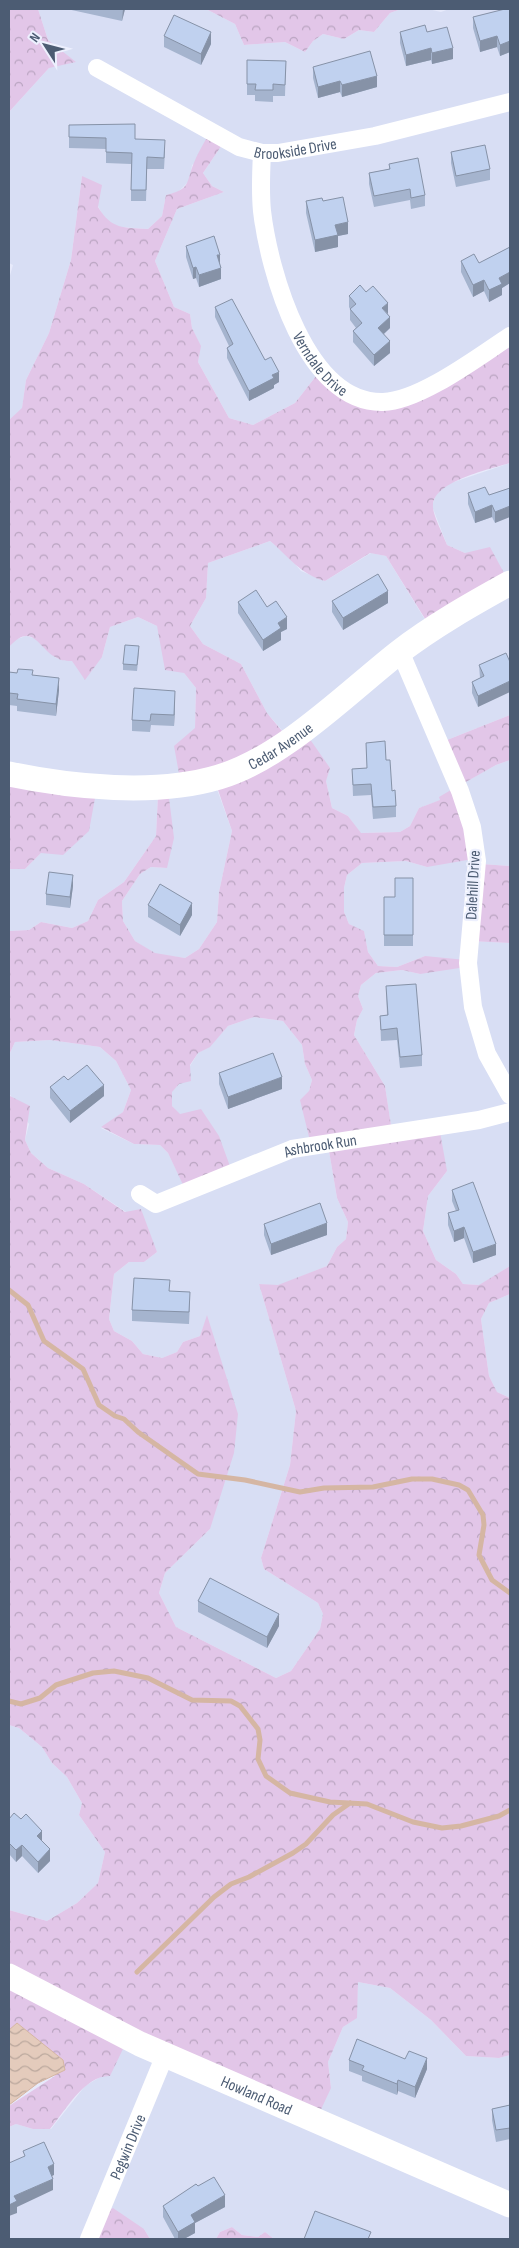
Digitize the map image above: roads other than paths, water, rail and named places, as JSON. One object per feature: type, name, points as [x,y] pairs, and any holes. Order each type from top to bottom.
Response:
[{"type":"street","name":"Brookside Drive","points":[[97,68],[239,147],[262,154],[375,136],[510,102]]},
{"type":"street","name":"Verndale Drive","points":[[262,154],[262,209],[274,269],[291,314],[308,351],[320,369],[334,384],[350,395],[368,401],[384,402],[406,398],[433,385],[510,336]]},
{"type":"street","name":"Cedar Avenue","points":[[9,774],[38,780],[96,786],[155,786],[219,777],[250,764],[284,744],[400,652],[467,607],[510,583]]},
{"type":"street","name":"Dalehill Drive","points":[[400,652],[460,792],[472,827],[477,861],[468,963],[473,1007],[487,1054],[510,1095]]},
{"type":"street","name":"Ashbrook Run","points":[[140,1194],[156,1204],[292,1149],[479,1120],[510,1112]]},
{"type":"street","name":"Howland Road","points":[[9,1976],[165,2055],[510,2205]]},
{"type":"street","name":"Pegwin Drive","points":[[89,2239],[165,2055]]},
{"type":"water","points":[[17,2023],[63,2060],[65,2070],[38,2083],[9,2105],[9,2030]]},
{"type":"waterway","points":[[9,1290],[28,1305],[44,1341],[83,1369],[99,1405],[115,1416],[124,1419],[138,1432],[198,1474],[245,1480],[300,1492],[324,1488],[373,1487],[412,1479],[432,1479],[459,1485],[468,1490],[483,1515],[484,1525],[479,1555],[492,1580],[510,1593]]},
{"type":"waterway","points":[[9,1701],[21,1704],[40,1698],[56,1685],[93,1673],[114,1671],[148,1678],[192,1700],[231,1701],[240,1706],[258,1729],[260,1740],[258,1759],[266,1776],[290,1793],[330,1802],[367,1804],[413,1822],[442,1828],[461,1826],[499,1816],[510,1810]]},
{"type":"waterway","points":[[137,1972],[214,1897],[231,1884],[249,1877],[293,1853],[306,1844],[333,1815],[350,1803]]}]
